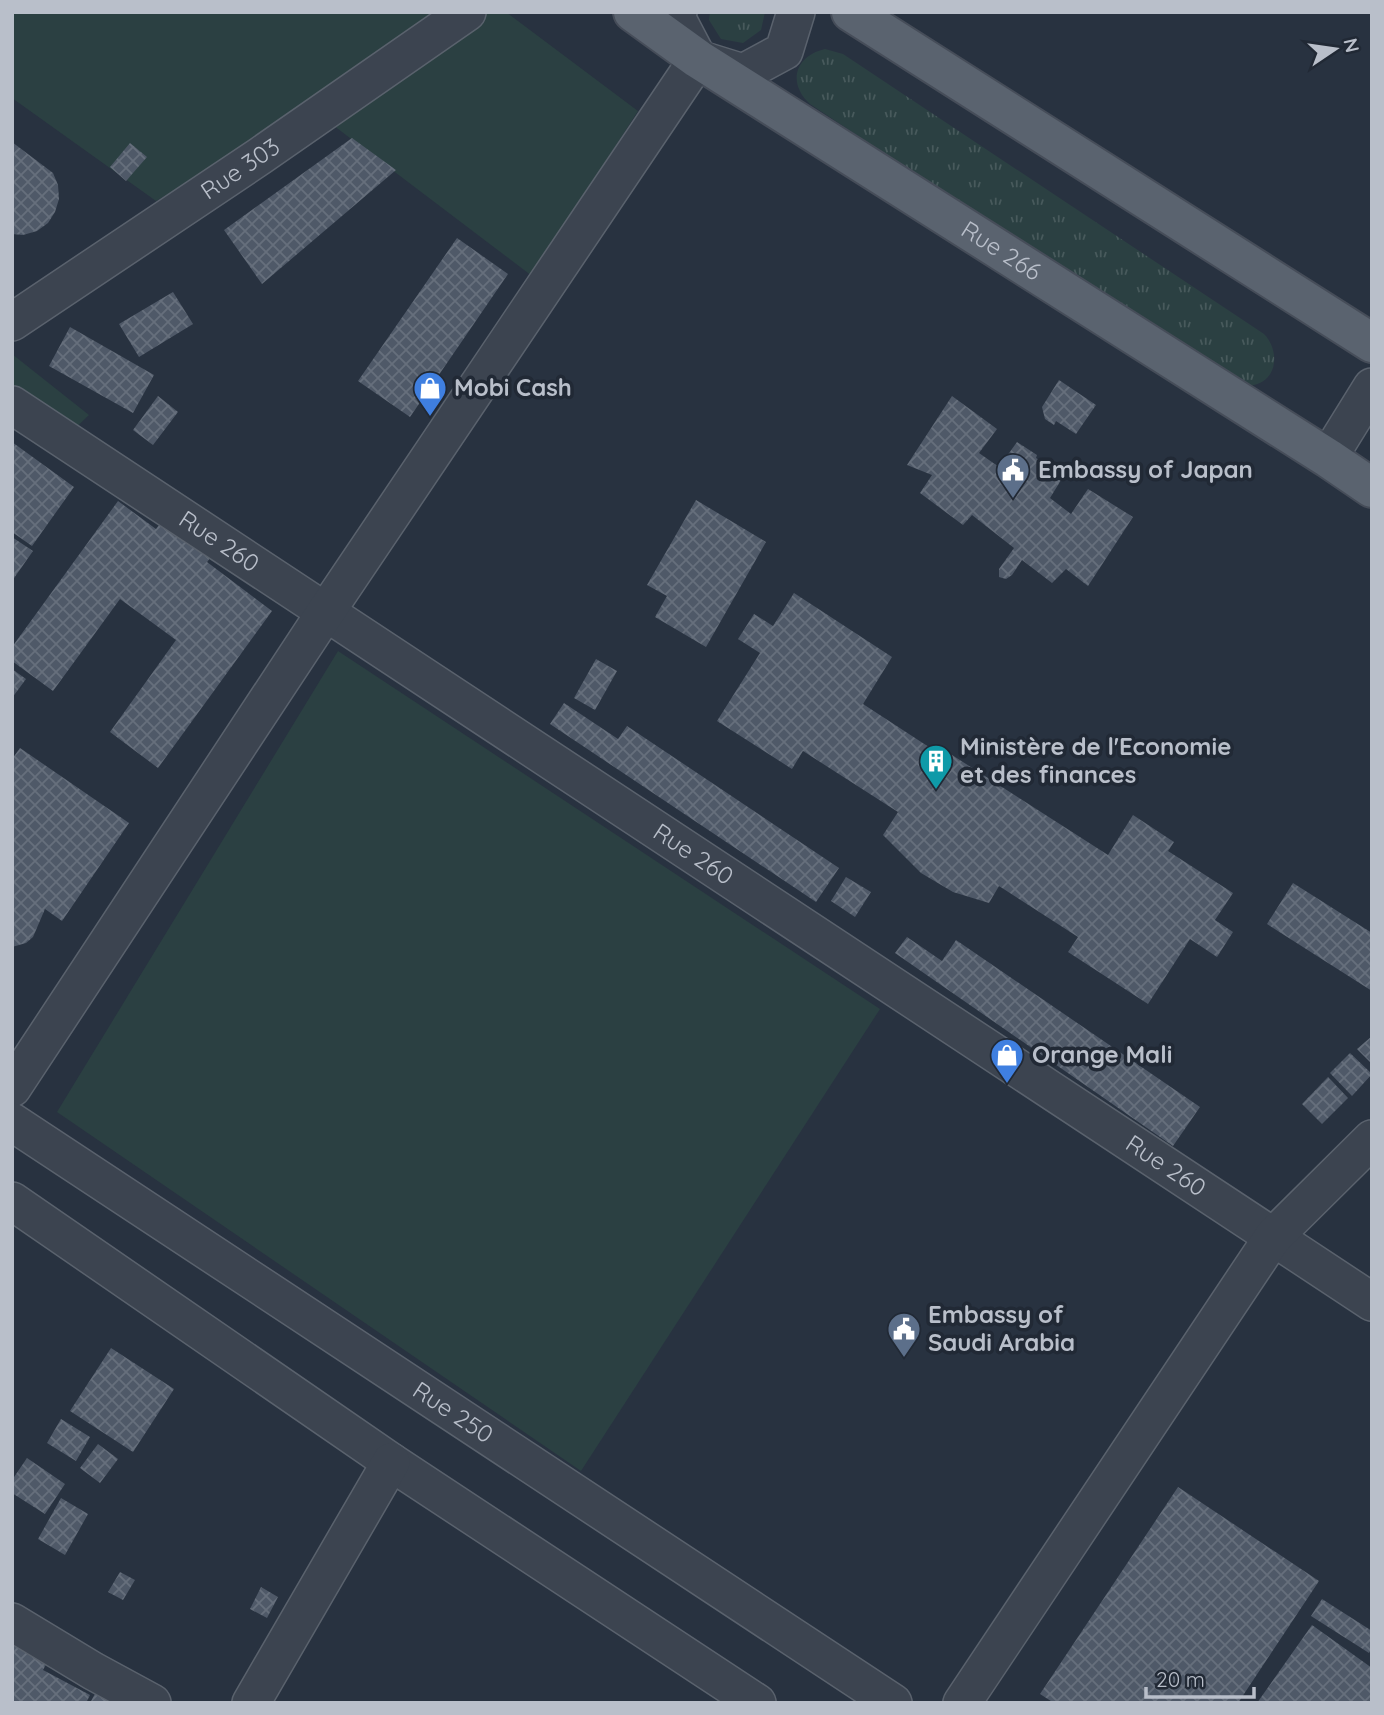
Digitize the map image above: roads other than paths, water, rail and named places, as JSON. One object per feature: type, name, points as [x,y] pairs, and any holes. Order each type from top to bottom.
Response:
[{"type":"main road","name":"Rue 266","points":[[633,12],[698,59],[1372,488]]},
{"type":"main road","points":[[851,12],[1372,343]]},
{"type":"street","name":"Rue 303","points":[[12,322],[260,156],[467,12]]},
{"type":"street","points":[[678,12],[676,18],[698,59],[743,73],[784,51],[796,12]]},
{"type":"street","points":[[12,1088],[325,613],[698,59]]},
{"type":"street","points":[[1328,458],[1372,387]]},
{"type":"street","name":"Rue 260","points":[[12,405],[1372,1302]]},
{"type":"street","name":"Rue 250","points":[[12,1122],[893,1703]]},
{"type":"street","points":[[962,1703],[1273,1237],[1372,1139]]},
{"type":"street","points":[[12,1201],[391,1462],[757,1703]]},
{"type":"street","points":[[251,1703],[391,1462]]},
{"type":"street","points":[[12,1622],[152,1703]]},
{"type":"place","name":"Mobi Cash","points":[[430,418]]},
{"type":"place","name":"Embassy of Japan","points":[[1013,500]]},
{"type":"place","name":"Ministère de l'Economie et des finances","points":[[936,791]]},
{"type":"place","name":"Orange Mali","points":[[1007,1085]]},
{"type":"place","name":"Embassy of Saudi Arabia","points":[[904,1359]]}]
